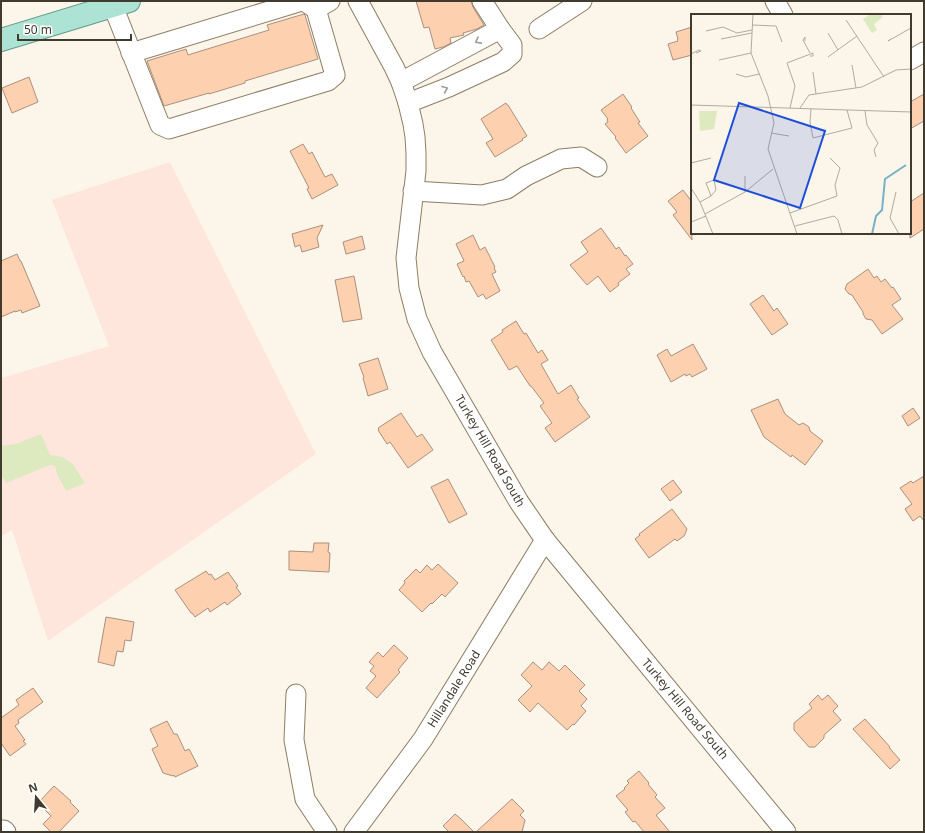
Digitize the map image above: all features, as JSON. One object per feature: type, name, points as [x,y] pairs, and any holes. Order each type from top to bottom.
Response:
[{"type":"main road","points":[[1,40],[117,3]]},
{"type":"street","name":"Turkey Hill Road South","points":[[358,1],[394,67],[408,103],[416,137],[413,192],[406,258],[409,288],[417,319],[432,352],[520,502],[545,540],[786,832]]},
{"type":"street","points":[[408,103],[449,87],[503,62],[512,54],[512,45],[482,1]]},
{"type":"street","points":[[539,30],[582,1]]},
{"type":"street","points":[[775,1],[782,14]]},
{"type":"street","points":[[117,3],[131,54],[160,125],[169,129],[328,81],[335,75],[313,3],[131,54]]},
{"type":"street","points":[[400,82],[500,29]]},
{"type":"street","points":[[911,59],[924,52]]},
{"type":"street","points":[[413,192],[482,195],[507,189],[526,176],[561,159],[581,157],[598,167]]},
{"type":"street","name":"Hillandale Road","points":[[354,832],[423,739],[545,540]]},
{"type":"street","points":[[296,694],[294,740],[305,798],[327,832]]},
{"type":"street","points":[[1,830],[6,832]]},
{"type":"shaded area","points":[[170,162],[316,454],[48,641],[12,530],[1,536],[1,378],[109,346],[52,200]]},
{"type":"green space","points":[[41,434],[50,455],[63,457],[73,464],[85,483],[66,491],[57,474],[55,466],[50,465],[6,483],[1,475],[1,446],[16,444]]},
{"type":"building","points":[[416,1],[471,1],[484,25],[477,29],[463,33],[464,35],[450,38],[451,43],[435,49],[429,27],[424,28]]},
{"type":"building","points":[[304,14],[318,59],[245,81],[245,83],[209,94],[164,106],[147,61],[186,49],[188,55],[269,30],[267,25]]},
{"type":"building","points":[[691,27],[691,55],[673,60],[668,44],[678,41],[676,32]]},
{"type":"building","points":[[29,77],[38,102],[12,113],[2,88]]},
{"type":"building","points":[[623,94],[640,122],[638,123],[648,136],[626,153],[615,138],[616,137],[605,124],[608,122],[608,119],[601,110]]},
{"type":"building","points":[[924,94],[924,121],[911,128],[911,101]]},
{"type":"building","points":[[506,103],[527,136],[495,157],[486,143],[493,139],[481,119]]},
{"type":"building","points":[[303,144],[309,154],[312,152],[325,177],[332,174],[338,185],[312,199],[307,189],[309,188],[290,151]]},
{"type":"building","points":[[683,190],[691,201],[692,240],[673,215],[677,212],[668,201]]},
{"type":"building","points":[[924,193],[924,229],[910,238],[911,234],[911,201]]},
{"type":"building","points":[[323,225],[317,238],[319,247],[302,252],[300,245],[295,247],[292,234]]},
{"type":"building","points":[[601,228],[616,249],[619,247],[633,264],[626,269],[630,274],[618,283],[619,285],[610,292],[598,276],[587,285],[570,265],[588,252],[581,242]]},
{"type":"building","points":[[473,235],[480,250],[485,247],[495,267],[496,272],[492,274],[500,291],[486,299],[483,294],[478,297],[469,281],[466,282],[457,264],[464,261],[456,244]]},
{"type":"building","points":[[362,236],[365,249],[346,254],[343,242]]},
{"type":"building","points":[[17,254],[40,306],[22,313],[21,310],[15,311],[1,317],[1,261]]},
{"type":"building","points":[[868,269],[874,278],[877,276],[881,282],[885,279],[892,288],[893,287],[901,299],[892,305],[903,319],[882,334],[872,320],[866,319],[852,295],[845,289],[847,284]]},
{"type":"building","points":[[354,276],[362,319],[343,322],[335,280]]},
{"type":"building","points":[[763,295],[774,311],[777,308],[788,324],[772,335],[750,304]]},
{"type":"building","points":[[516,321],[524,334],[526,333],[538,353],[542,350],[548,360],[541,364],[558,394],[571,385],[579,398],[577,399],[590,417],[555,442],[545,428],[552,423],[540,406],[544,403],[530,386],[517,366],[509,370],[491,340],[503,332],[502,330]]},
{"type":"building","points":[[693,344],[707,369],[692,377],[690,374],[686,376],[685,374],[671,382],[657,355],[667,349],[671,356]]},
{"type":"building","points":[[378,358],[388,389],[368,396],[364,377],[359,364]]},
{"type":"building","points":[[778,399],[785,414],[799,425],[803,423],[809,427],[810,431],[823,441],[805,465],[792,455],[791,457],[764,437],[751,410]]},
{"type":"building","points":[[913,408],[920,418],[908,426],[902,416]]},
{"type":"building","points":[[401,413],[417,437],[422,434],[433,450],[408,468],[390,442],[387,444],[378,430],[378,428]]},
{"type":"building","points":[[924,476],[924,521],[920,516],[913,521],[905,509],[912,504],[900,488],[911,481],[913,483]]},
{"type":"building","points":[[448,479],[467,514],[449,523],[431,487]]},
{"type":"building","points":[[673,480],[682,492],[670,501],[661,489]]},
{"type":"building","points":[[672,509],[687,529],[685,534],[677,541],[675,539],[649,558],[635,539],[640,535],[639,534]]},
{"type":"building","points":[[314,543],[329,543],[329,572],[289,570],[289,551],[313,552]]},
{"type":"building","points":[[438,564],[458,583],[445,597],[442,594],[422,612],[399,590],[405,583],[404,581],[416,569],[420,573],[427,565],[432,570]]},
{"type":"building","points":[[206,571],[209,575],[211,574],[215,580],[228,572],[238,586],[236,587],[241,594],[227,605],[225,602],[210,612],[208,608],[195,617],[175,590]]},
{"type":"building","points":[[106,617],[134,622],[131,641],[125,640],[123,652],[117,651],[114,666],[98,662]]},
{"type":"building","points":[[394,645],[408,658],[398,670],[400,672],[377,698],[366,688],[376,676],[370,671],[374,666],[369,662],[378,652],[383,657]]},
{"type":"building","points":[[533,662],[542,670],[549,662],[559,671],[565,665],[585,685],[579,691],[587,699],[581,706],[586,711],[574,725],[573,724],[567,730],[538,703],[530,712],[518,700],[532,686],[521,675]]},
{"type":"building","points":[[33,688],[43,702],[18,720],[19,723],[15,726],[25,740],[23,741],[26,744],[10,756],[1,743],[1,718],[19,705],[16,700]]},
{"type":"building","points":[[818,695],[822,700],[828,695],[838,706],[833,711],[841,720],[824,735],[824,738],[815,747],[809,747],[794,730],[794,723],[812,708],[809,704]]},
{"type":"building","points":[[865,719],[900,760],[890,769],[853,729]]},
{"type":"building","points":[[167,721],[174,734],[177,734],[185,751],[189,749],[198,766],[175,777],[174,775],[163,773],[152,749],[158,746],[150,729]]},
{"type":"building","points":[[639,771],[657,795],[655,797],[665,808],[656,815],[670,832],[644,832],[625,812],[628,810],[616,796],[625,789],[624,788],[629,783],[627,781]]},
{"type":"building","points":[[54,786],[71,801],[70,802],[79,811],[59,832],[51,832],[43,824],[51,816],[38,803]]},
{"type":"building","points":[[512,799],[524,811],[520,815],[525,820],[522,832],[476,832]]},
{"type":"building","points":[[455,814],[474,832],[449,832],[443,826]]}]
